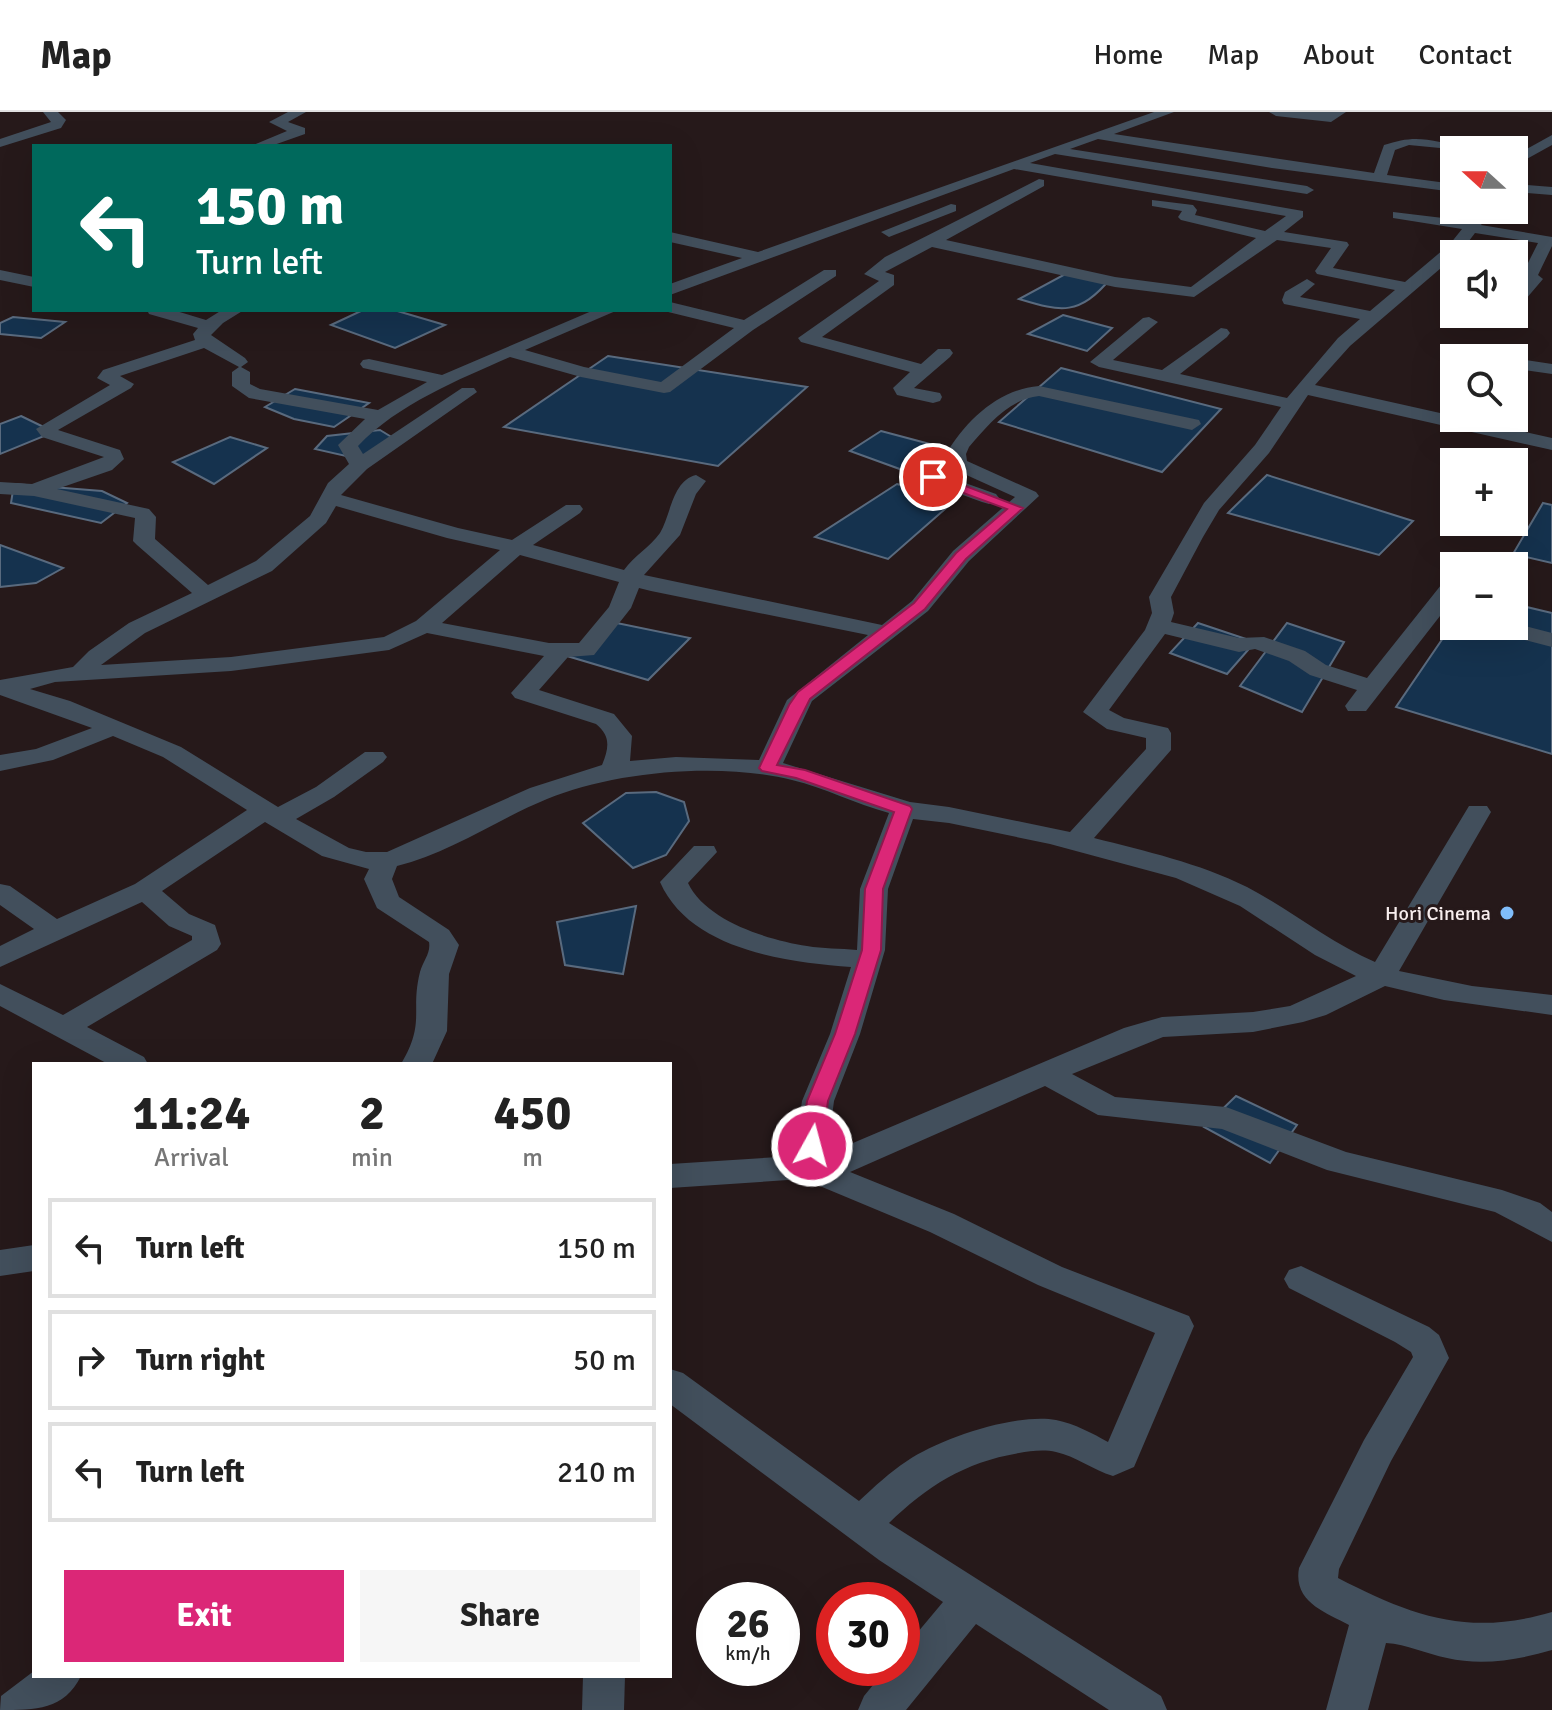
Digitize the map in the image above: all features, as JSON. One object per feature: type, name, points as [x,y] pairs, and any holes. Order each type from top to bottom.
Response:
[{"type":"street","points":[[0,143],[56,125],[59,120],[50,112]]},
{"type":"street","points":[[264,144],[300,131],[276,122],[299,112]]},
{"type":"street","points":[[672,289],[1167,112]]},
{"type":"street","points":[[1276,112],[1331,118],[1339,112]]},
{"type":"street","points":[[1138,122],[1169,130]]},
{"type":"street","points":[[1184,134],[1249,151],[1267,147]]},
{"type":"street","points":[[1098,135],[1440,186]]},
{"type":"street","points":[[1528,154],[1552,139]]},
{"type":"street","points":[[1379,179],[1389,148],[1408,141],[1435,145]]},
{"type":"street","points":[[1055,150],[1307,190]]},
{"type":"street","points":[[931,242],[1102,279],[1188,293],[1198,292],[1298,214],[1013,165]]},
{"type":"street","points":[[986,175],[1183,207],[1190,210],[1186,217],[1273,236],[1341,245],[1323,271],[1410,288]]},
{"type":"street","points":[[924,370],[807,338],[839,319],[888,282],[888,278],[873,275],[882,267],[1039,183]]},
{"type":"street","points":[[1528,189],[1552,191]]},
{"type":"street","points":[[916,200],[981,215]]},
{"type":"street","points":[[889,232],[951,208]]},
{"type":"street","points":[[1398,215],[1547,240],[1528,275]]},
{"type":"street","points":[[1462,240],[1473,224]]},
{"type":"street","points":[[672,237],[758,257]]},
{"type":"street","points":[[1075,843],[1152,762],[1158,750],[1159,733],[1116,724],[1095,712],[1158,626],[1163,613],[1160,597],[1192,537],[1211,507],[1262,449],[1297,396],[1344,342],[1440,266]]},
{"type":"street","points":[[510,351],[581,372],[659,388],[667,386],[747,326],[830,273]]},
{"type":"street","points":[[0,275],[32,282]]},
{"type":"street","points":[[1528,277],[1552,285]]},
{"type":"street","points":[[1307,284],[1290,300],[1374,317]]},
{"type":"street","points":[[672,307],[747,326]]},
{"type":"street","points":[[159,312],[207,334],[240,367],[241,386],[255,394],[379,416]]},
{"type":"street","points":[[34,490],[105,466],[114,459],[113,454],[49,433],[46,429],[125,384],[106,378],[109,374],[207,334],[230,312]]},
{"type":"street","points":[[360,465],[348,445],[379,416],[510,351],[605,312]]},
{"type":"street","points":[[1149,322],[1099,362],[1165,377],[1297,396],[1552,444]]},
{"type":"street","points":[[1165,377],[1221,333]]},
{"type":"street","points":[[933,397],[902,390],[944,353]]},
{"type":"street","points":[[369,364],[446,381]]},
{"type":"street","points":[[1528,365],[1552,369]]},
{"type":"street","points":[[768,768],[796,705],[804,696],[920,606],[961,556],[1027,498],[1028,493],[966,470],[958,464],[956,454],[994,412],[1021,394],[1039,391],[1192,424]]},
{"type":"street","points":[[80,673],[97,656],[137,628],[264,566],[319,519],[335,487],[360,465],[468,392]]},
{"type":"street","points":[[915,471],[1016,508]]},
{"type":"street","points":[[424,626],[561,651],[578,652],[591,647],[620,608],[630,578],[669,535],[686,493],[696,481]]},
{"type":"street","points":[[0,488],[34,490],[142,513],[146,517],[144,541],[205,593]]},
{"type":"street","points":[[330,498],[454,534],[516,547],[630,578],[884,632]]},
{"type":"street","points":[[2,688],[30,680],[80,673],[267,661],[389,643],[424,626],[516,547],[573,509]]},
{"type":"street","points":[[1357,706],[1440,616]]},
{"type":"street","points":[[1158,626],[1239,645],[1256,642],[1297,656],[1318,670],[1372,687]]},
{"type":"street","points":[[1528,634],[1552,640]]},
{"type":"street","points":[[561,651],[523,693],[605,719],[616,726],[622,742],[613,770]]},
{"type":"street","points":[[2,688],[113,727],[172,752],[330,850],[357,859],[386,860],[408,856],[469,825],[551,790],[613,770],[768,768],[799,773],[904,809],[947,814],[1075,843],[1218,884],[1255,902],[1342,959],[1381,976],[1501,999],[1552,1005]]},
{"type":"street","points":[[0,763],[40,758],[113,727]]},
{"type":"street","points":[[0,958],[54,930],[145,890],[270,815],[325,792],[374,757]]},
{"type":"street","points":[[809,1168],[818,1101],[845,1034],[868,961],[874,924],[874,889],[904,809]]},
{"type":"street","points":[[672,1176],[835,1165],[1135,1035],[1162,1027],[1253,1022],[1315,1008],[1381,976],[1448,858],[1478,812]]},
{"type":"street","points":[[704,852],[674,882],[687,904],[707,919],[759,943],[800,954],[845,955],[868,961]]},
{"type":"street","points":[[386,860],[378,879],[387,902],[439,936],[445,945],[434,971],[435,1019],[431,1039],[417,1062]]},
{"type":"street","points":[[63,1028],[207,944],[205,931],[179,920],[145,890]]},
{"type":"street","points":[[0,892],[54,930]]},
{"type":"street","points":[[0,994],[129,1062]]},
{"type":"street","points":[[1048,1075],[1109,1107],[1226,1118],[1339,1162],[1502,1202],[1528,1212],[1552,1229]]},
{"type":"street","points":[[809,1168],[942,1223],[1050,1276],[1176,1326],[1121,1456],[1113,1460],[1102,1458],[1061,1436],[1047,1434],[973,1450],[932,1465],[890,1497],[862,1524]]},
{"type":"street","points":[[0,1263],[32,1258]]},
{"type":"street","points":[[1301,1279],[1425,1342],[1431,1358],[1377,1451],[1319,1568],[1317,1580],[1322,1590],[1384,1622],[1457,1641],[1501,1643],[1552,1631]]},
{"type":"street","points":[[672,1385],[971,1600],[1146,1710]]},
{"type":"street","points":[[879,1710],[971,1600]]},
{"type":"street","points":[[1347,1710],[1370,1625],[1384,1622]]},
{"type":"street","points":[[16,1710],[57,1678]]},
{"type":"street","points":[[603,1710],[604,1678]]},
{"type":"water","points":[[1069,272],[1111,278],[1089,299],[1069,308],[1047,307],[1019,299]]},
{"type":"water","points":[[359,312],[401,312],[445,325],[395,348],[331,325]]},
{"type":"water","points":[[1063,315],[1112,328],[1087,351],[1028,334]]},
{"type":"water","points":[[13,317],[65,322],[41,338],[0,334],[0,323]]},
{"type":"water","points":[[608,356],[807,387],[718,466],[504,427]]},
{"type":"water","points":[[1061,368],[1221,409],[1162,472],[999,422]]},
{"type":"water","points":[[295,389],[369,403],[334,427],[294,419],[265,407]]},
{"type":"water","points":[[21,416],[54,432],[0,454],[0,424]]},
{"type":"water","points":[[380,430],[398,441],[368,461],[315,449],[327,436]]},
{"type":"water","points":[[881,431],[941,447],[908,472],[850,451]]},
{"type":"water","points":[[230,437],[267,448],[214,484],[173,462]]},
{"type":"water","points":[[1267,475],[1413,521],[1379,555],[1228,513]]},
{"type":"water","points":[[14,484],[102,491],[127,503],[101,523],[11,503]]},
{"type":"water","points":[[897,484],[953,502],[888,559],[815,537]]},
{"type":"water","points":[[1543,503],[1552,505],[1552,563],[1528,557],[1528,552],[1514,552],[1524,536],[1528,536],[1528,528]]},
{"type":"water","points":[[0,545],[63,568],[36,583],[0,587]]},
{"type":"water","points":[[1528,607],[1552,613],[1552,754],[1396,707],[1442,640],[1528,640]]},
{"type":"water","points":[[607,621],[690,638],[648,680],[567,656]]},
{"type":"water","points":[[1198,623],[1255,642],[1227,674],[1170,653]]},
{"type":"water","points":[[1287,623],[1344,642],[1302,712],[1240,686]]},
{"type":"water","points":[[656,792],[684,802],[689,821],[666,855],[633,868],[583,823],[626,793]]},
{"type":"water","points":[[636,906],[623,974],[565,965],[557,922]]},
{"type":"water","points":[[1236,1096],[1297,1125],[1270,1163],[1204,1127]]},
{"type":"place","name":"Hori Cinema","points":[[1507,913]]},
{"type":"route","points":[[812,1146],[818,1101],[845,1034],[871,950],[874,889],[904,809],[799,773],[768,768],[796,705],[804,696],[920,606],[961,556],[1016,508],[933,477]]}]
